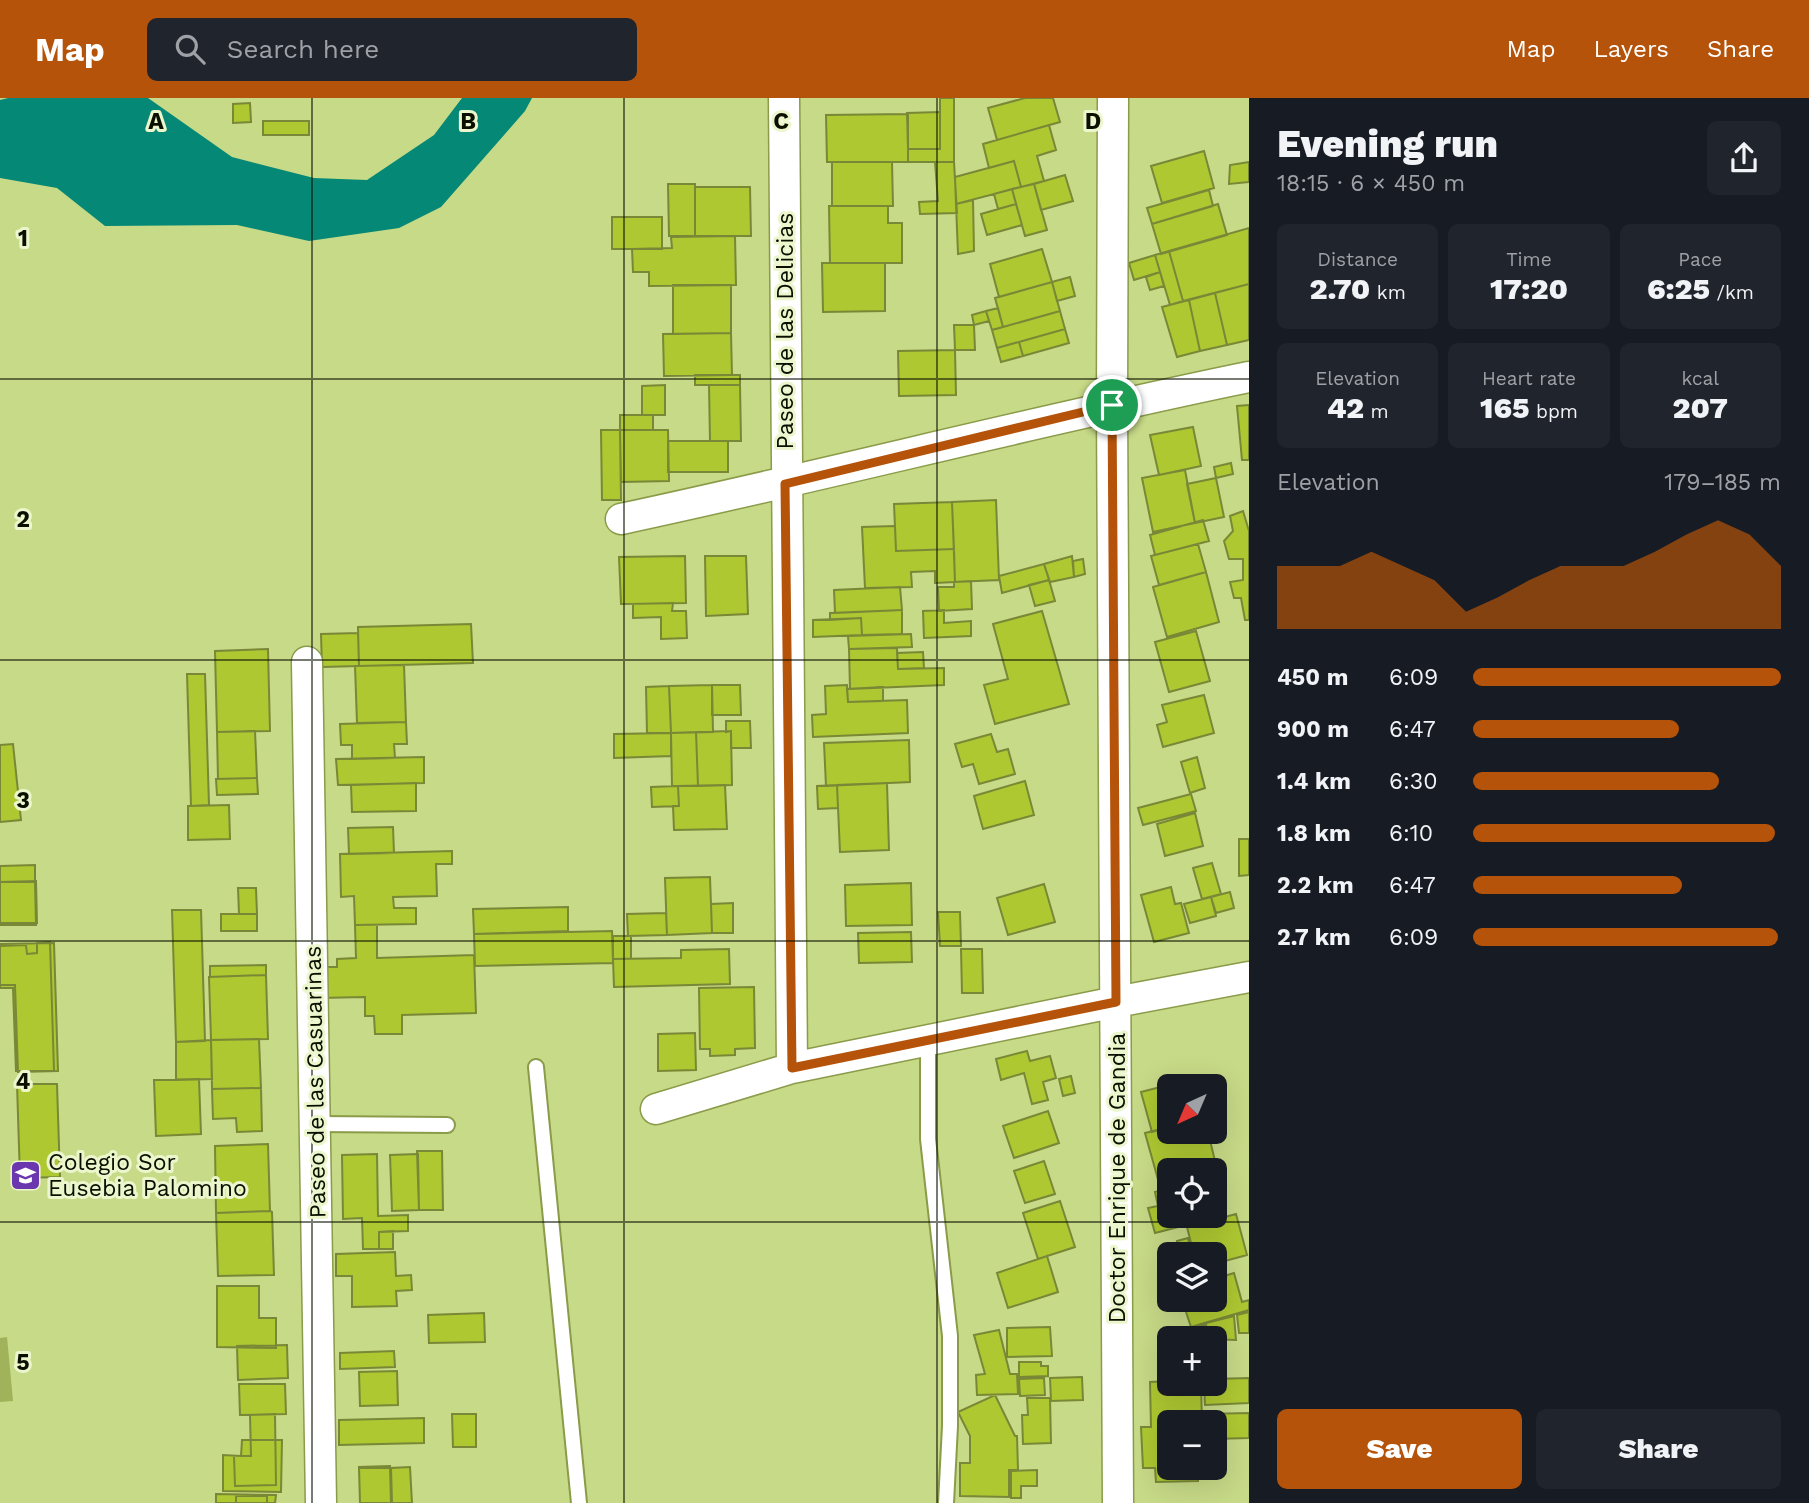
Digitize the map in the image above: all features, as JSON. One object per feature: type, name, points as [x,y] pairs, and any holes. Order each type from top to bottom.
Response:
[{"type":"street","name":"Paseo de las Delicias","points":[[783,98],[792,1068]]},
{"type":"street","name":"Doctor Enrique de Gandia","points":[[1113,98],[1118,1503]]},
{"type":"street","points":[[621,519],[785,484],[1112,405],[1249,377]]},
{"type":"street","name":"Paseo de las Casuarinas","points":[[307,662],[321,1503]]},
{"type":"street","points":[[656,1109],[792,1068],[1249,977]]},
{"type":"lane","points":[[928,1040],[928,1139],[950,1336],[950,1426],[946,1503]]},
{"type":"lane","points":[[536,1067],[579,1503]]},
{"type":"lane","points":[[316,1124],[447,1125]]},
{"type":"green space","points":[[7,1337],[13,1401],[0,1402],[0,1338]]},
{"type":"water","points":[[148,98],[232,157],[314,178],[367,180],[434,135],[462,98],[532,98],[525,111],[441,207],[399,228],[309,241],[237,225],[105,226],[57,188],[0,178],[0,100]]},
{"type":"building","points":[[940,98],[954,98],[954,162],[908,162],[908,149],[940,149]]},
{"type":"building","points":[[1025,98],[1053,98],[1060,122],[997,140],[988,108]]},
{"type":"building","points":[[250,103],[251,122],[233,123],[233,104]]},
{"type":"building","points":[[940,112],[940,149],[908,149],[907,113]]},
{"type":"building","points":[[908,114],[908,162],[827,162],[826,115]]},
{"type":"building","points":[[263,121],[309,121],[309,135],[263,135]]},
{"type":"building","points":[[1049,125],[1056,150],[1037,156],[1044,181],[1021,187],[1014,161],[989,168],[983,144]]},
{"type":"building","points":[[1204,151],[1214,188],[1162,203],[1151,166]]},
{"type":"building","points":[[1014,161],[1021,187],[956,204],[955,177]]},
{"type":"building","points":[[832,162],[892,162],[893,206],[832,206]]},
{"type":"building","points":[[935,162],[954,162],[957,213],[920,214],[919,202],[938,201]]},
{"type":"building","points":[[1249,162],[1249,182],[1229,184],[1230,165]]},
{"type":"building","points":[[1065,175],[1073,201],[1041,210],[1034,184]]},
{"type":"building","points":[[668,184],[695,184],[695,236],[669,236]]},
{"type":"building","points":[[1034,184],[1047,230],[1025,236],[1012,189]]},
{"type":"building","points":[[695,187],[750,187],[751,236],[695,236]]},
{"type":"building","points":[[1012,189],[1016,204],[998,209],[994,194]]},
{"type":"building","points":[[1209,190],[1213,206],[1152,224],[1147,208]]},
{"type":"building","points":[[973,200],[974,251],[958,254],[956,204]]},
{"type":"building","points":[[1016,204],[1022,225],[987,235],[981,214]]},
{"type":"building","points":[[1218,204],[1227,235],[1161,254],[1152,224]]},
{"type":"building","points":[[829,206],[888,206],[888,223],[902,223],[902,263],[830,263]]},
{"type":"building","points":[[612,217],[662,217],[662,249],[612,249]]},
{"type":"building","points":[[1249,228],[1249,284],[1183,301],[1169,251]]},
{"type":"building","points":[[735,236],[736,285],[649,286],[649,272],[633,272],[632,249],[672,248],[671,237]]},
{"type":"building","points":[[1042,249],[1052,282],[999,297],[990,264]]},
{"type":"building","points":[[1169,251],[1183,301],[1170,305],[1155,255]]},
{"type":"building","points":[[1155,255],[1160,272],[1134,280],[1129,263]]},
{"type":"building","points":[[822,263],[885,263],[885,311],[823,312]]},
{"type":"building","points":[[1160,272],[1164,286],[1150,290],[1146,277]]},
{"type":"building","points":[[1070,277],[1075,296],[1057,301],[1052,282]]},
{"type":"building","points":[[1052,282],[1060,311],[1003,327],[995,298]]},
{"type":"building","points":[[1249,284],[1249,340],[1227,345],[1215,293]]},
{"type":"building","points":[[673,285],[731,285],[731,333],[673,334]]},
{"type":"building","points":[[1215,293],[1227,345],[1200,351],[1189,300]]},
{"type":"building","points":[[1189,300],[1200,351],[1177,357],[1162,307]]},
{"type":"building","points":[[998,308],[1003,327],[992,330],[986,311]]},
{"type":"building","points":[[986,311],[989,321],[974,325],[972,315]]},
{"type":"building","points":[[1060,311],[1065,329],[997,348],[992,330]]},
{"type":"building","points":[[954,325],[974,325],[975,350],[955,350]]},
{"type":"building","points":[[1065,329],[1069,343],[1023,356],[1019,342]]},
{"type":"building","points":[[731,333],[732,375],[664,376],[663,334]]},
{"type":"building","points":[[1019,342],[1023,356],[1001,362],[997,348]]},
{"type":"building","points":[[955,350],[956,395],[899,396],[898,351]]},
{"type":"building","points":[[695,375],[740,375],[740,385],[695,385]]},
{"type":"building","points":[[665,385],[665,415],[642,415],[642,386]]},
{"type":"building","points":[[709,385],[740,385],[741,441],[710,441]]},
{"type":"building","points":[[1249,405],[1249,460],[1242,460],[1237,406]]},
{"type":"building","points":[[620,415],[653,415],[653,430],[620,430]]},
{"type":"building","points":[[1193,427],[1201,466],[1159,475],[1150,435]]},
{"type":"building","points":[[601,430],[620,430],[621,500],[602,500]]},
{"type":"building","points":[[620,430],[668,430],[669,481],[621,482]]},
{"type":"building","points":[[668,441],[728,441],[728,472],[668,472]]},
{"type":"building","points":[[1231,463],[1233,474],[1216,478],[1214,467]]},
{"type":"building","points":[[1185,470],[1195,523],[1153,532],[1142,478]]},
{"type":"building","points":[[1216,478],[1224,517],[1195,523],[1187,484]]},
{"type":"building","points":[[996,500],[999,580],[955,582],[952,502]]},
{"type":"building","points":[[952,502],[954,549],[896,551],[894,504]]},
{"type":"building","points":[[1243,511],[1249,531],[1249,620],[1245,620],[1241,598],[1234,598],[1230,582],[1243,580],[1243,559],[1229,559],[1224,541],[1233,531],[1230,516]]},
{"type":"building","points":[[1203,520],[1209,541],[1155,555],[1150,535]]},
{"type":"building","points":[[895,526],[896,551],[954,549],[955,582],[935,583],[935,571],[911,572],[912,587],[865,588],[862,527]]},
{"type":"building","points":[[1198,544],[1206,572],[1159,585],[1151,556]]},
{"type":"building","points":[[685,556],[686,603],[621,604],[619,557]]},
{"type":"building","points":[[705,556],[746,556],[748,614],[706,616]]},
{"type":"building","points":[[1072,556],[1074,577],[1050,582],[1044,564]]},
{"type":"building","points":[[1083,559],[1085,574],[1074,577],[1073,561]]},
{"type":"building","points":[[1044,564],[1049,580],[1002,593],[999,576]]},
{"type":"building","points":[[1206,572],[1219,622],[1167,637],[1153,587]]},
{"type":"building","points":[[1049,580],[1055,601],[1035,606],[1029,585]]},
{"type":"building","points":[[971,581],[972,609],[939,611],[938,587],[954,587],[954,582]]},
{"type":"building","points":[[900,587],[902,610],[835,613],[834,590]]},
{"type":"building","points":[[673,603],[672,611],[686,611],[687,638],[661,639],[661,617],[633,618],[633,604]]},
{"type":"building","points":[[902,610],[902,634],[862,635],[861,618],[830,620],[830,613]]},
{"type":"building","points":[[944,610],[944,623],[971,621],[971,636],[924,638],[923,611]]},
{"type":"building","points":[[1042,611],[1069,704],[995,724],[984,685],[1008,679],[993,624]]},
{"type":"building","points":[[861,618],[862,635],[813,637],[813,620]]},
{"type":"building","points":[[471,624],[473,663],[359,666],[358,627]]},
{"type":"building","points":[[1196,631],[1210,681],[1169,692],[1155,642]]},
{"type":"building","points":[[358,633],[359,666],[322,667],[321,634]]},
{"type":"building","points":[[911,634],[912,647],[849,649],[848,636]]},
{"type":"building","points":[[897,648],[898,669],[944,668],[944,685],[850,689],[849,649]]},
{"type":"building","points":[[268,649],[270,731],[217,732],[215,651]]},
{"type":"building","points":[[923,652],[924,668],[898,669],[897,653]]},
{"type":"building","points":[[404,665],[406,722],[357,723],[355,666]]},
{"type":"building","points":[[187,674],[205,674],[209,805],[191,806]]},
{"type":"building","points":[[712,685],[740,685],[741,715],[712,715]]},
{"type":"building","points":[[712,685],[713,732],[671,733],[669,686]]},
{"type":"building","points":[[847,685],[848,702],[907,700],[908,733],[813,737],[812,715],[826,714],[825,686]]},
{"type":"building","points":[[669,686],[671,733],[647,733],[646,687]]},
{"type":"building","points":[[883,687],[883,701],[848,702],[847,689]]},
{"type":"building","points":[[1204,695],[1214,733],[1163,747],[1157,725],[1167,722],[1162,705]]},
{"type":"building","points":[[726,721],[750,721],[751,748],[731,748],[731,731],[726,732]]},
{"type":"building","points":[[406,722],[407,744],[394,744],[395,758],[352,759],[352,745],[341,745],[340,724]]},
{"type":"building","points":[[255,731],[257,778],[218,779],[217,732]]},
{"type":"building","points":[[731,731],[732,785],[698,786],[696,732]]},
{"type":"building","points":[[696,732],[698,786],[672,786],[671,733]]},
{"type":"building","points":[[671,733],[671,756],[614,758],[614,734]]},
{"type":"building","points":[[991,734],[997,752],[1008,749],[1015,774],[979,784],[973,764],[962,767],[955,744]]},
{"type":"building","points":[[909,740],[910,782],[826,786],[824,743]]},
{"type":"building","points":[[13,744],[21,820],[0,822],[0,745]]},
{"type":"building","points":[[424,757],[424,783],[338,785],[336,759]]},
{"type":"building","points":[[1197,757],[1205,788],[1190,793],[1181,762]]},
{"type":"building","points":[[257,778],[258,794],[217,795],[216,779]]},
{"type":"building","points":[[1025,781],[1034,815],[983,829],[974,796]]},
{"type":"building","points":[[416,783],[416,811],[352,812],[351,785]]},
{"type":"building","points":[[887,783],[889,850],[840,852],[837,785]]},
{"type":"building","points":[[725,785],[727,829],[674,830],[673,806],[679,806],[678,786]]},
{"type":"building","points":[[837,785],[838,808],[818,809],[817,786]]},
{"type":"building","points":[[678,786],[679,806],[652,807],[651,787]]},
{"type":"building","points":[[1191,794],[1196,811],[1143,825],[1138,808]]},
{"type":"building","points":[[229,805],[230,839],[188,840],[188,806]]},
{"type":"building","points":[[1195,813],[1203,846],[1165,856],[1157,824]]},
{"type":"building","points":[[393,827],[394,853],[349,854],[348,828]]},
{"type":"building","points":[[1239,839],[1249,839],[1249,875],[1239,876]]},
{"type":"building","points":[[452,851],[452,864],[436,864],[437,896],[393,897],[394,908],[416,908],[416,924],[355,925],[354,896],[341,897],[340,854]]},
{"type":"building","points":[[1212,863],[1221,894],[1202,899],[1193,868]]},
{"type":"building","points":[[35,865],[35,882],[0,882],[0,866]]},
{"type":"building","points":[[710,877],[712,933],[667,935],[665,878]]},
{"type":"building","points":[[36,881],[37,923],[0,923],[0,882]]},
{"type":"building","points":[[0,882],[35,882],[36,925],[0,925]]},
{"type":"building","points":[[911,883],[912,925],[846,926],[845,885]]},
{"type":"building","points":[[1044,884],[1055,922],[1008,935],[997,898]]},
{"type":"building","points":[[1171,887],[1175,904],[1181,903],[1189,933],[1154,942],[1141,895]]},
{"type":"building","points":[[238,888],[256,888],[257,914],[239,914]]},
{"type":"building","points":[[1230,892],[1234,908],[1216,913],[1211,897]]},
{"type":"building","points":[[1211,897],[1216,916],[1190,923],[1184,904]]},
{"type":"building","points":[[733,903],[733,933],[712,933],[711,904]]},
{"type":"building","points":[[568,907],[568,931],[474,934],[473,909]]},
{"type":"building","points":[[172,910],[201,910],[205,1041],[176,1042]]},
{"type":"building","points":[[938,912],[960,912],[961,946],[940,946]]},
{"type":"building","points":[[666,913],[667,935],[628,936],[627,914]]},
{"type":"building","points":[[221,914],[257,914],[257,931],[221,931]]},
{"type":"building","points":[[355,925],[377,925],[377,958],[474,955],[476,1013],[402,1015],[402,1034],[375,1034],[374,1016],[365,1016],[365,997],[319,998],[318,967],[337,967],[337,959],[356,958]]},
{"type":"building","points":[[612,931],[613,963],[475,966],[474,934]]},
{"type":"building","points":[[911,932],[912,962],[859,963],[858,933]]},
{"type":"building","points":[[613,936],[631,936],[631,959],[613,959]]},
{"type":"building","points":[[50,942],[54,1071],[16,1071],[13,988],[0,988],[0,946],[26,945],[27,954],[37,953],[37,943]]},
{"type":"building","points":[[54,943],[58,1071],[18,1072],[15,985],[0,985],[0,944]]},
{"type":"building","points":[[729,949],[730,984],[614,987],[613,959],[681,958],[681,950]]},
{"type":"building","points":[[961,949],[982,949],[983,993],[962,993]]},
{"type":"building","points":[[266,965],[266,975],[210,977],[210,966]]},
{"type":"building","points":[[266,975],[268,1039],[211,1040],[209,977]]},
{"type":"building","points":[[754,987],[755,1048],[735,1049],[735,1055],[710,1056],[710,1049],[700,1049],[699,988]]},
{"type":"building","points":[[695,1033],[696,1070],[658,1071],[658,1034]]},
{"type":"building","points":[[259,1039],[261,1088],[212,1089],[211,1040]]},
{"type":"building","points":[[211,1040],[212,1079],[176,1080],[176,1042]]},
{"type":"building","points":[[1027,1051],[1030,1061],[1050,1056],[1056,1078],[1043,1082],[1048,1100],[1032,1104],[1024,1073],[1001,1080],[996,1059]]},
{"type":"building","points":[[1071,1076],[1075,1093],[1063,1096],[1059,1079]]},
{"type":"building","points":[[199,1079],[201,1134],[156,1136],[154,1080]]},
{"type":"building","points":[[17,1084],[57,1084],[60,1177],[20,1178]]},
{"type":"building","points":[[261,1088],[262,1131],[237,1132],[236,1118],[213,1119],[212,1089]]},
{"type":"building","points":[[1157,1088],[1157,1131],[1152,1132],[1141,1092]]},
{"type":"building","points":[[1048,1111],[1059,1143],[1014,1158],[1003,1126]]},
{"type":"building","points":[[1157,1130],[1157,1144],[1211,1144],[1214,1158],[1157,1158],[1157,1176],[1145,1133]]},
{"type":"building","points":[[268,1144],[270,1211],[216,1213],[215,1146]]},
{"type":"building","points":[[417,1151],[442,1151],[443,1210],[419,1210]]},
{"type":"building","points":[[377,1154],[378,1216],[408,1215],[408,1231],[379,1232],[379,1249],[363,1249],[362,1218],[343,1219],[342,1155]]},
{"type":"building","points":[[418,1154],[419,1210],[392,1211],[390,1155]]},
{"type":"building","points":[[1044,1161],[1055,1194],[1025,1203],[1014,1171]]},
{"type":"building","points":[[1060,1201],[1075,1247],[1038,1259],[1023,1213]]},
{"type":"building","points":[[1157,1206],[1157,1228],[1174,1228],[1155,1233],[1148,1208]]},
{"type":"building","points":[[270,1211],[274,1275],[218,1276],[216,1213]]},
{"type":"building","points":[[1236,1214],[1247,1255],[1227,1260],[1227,1242],[1191,1242],[1187,1228],[1227,1228],[1227,1216]]},
{"type":"building","points":[[393,1231],[393,1249],[379,1249],[379,1232]]},
{"type":"building","points":[[395,1252],[396,1276],[411,1275],[412,1290],[396,1291],[397,1306],[352,1307],[352,1276],[336,1276],[336,1254]]},
{"type":"building","points":[[1047,1256],[1058,1292],[1008,1308],[997,1273]]},
{"type":"building","points":[[1234,1273],[1242,1302],[1249,1300],[1249,1310],[1191,1326],[1186,1312],[1227,1312],[1227,1275]]},
{"type":"building","points":[[217,1286],[259,1286],[259,1318],[276,1318],[276,1348],[217,1347]]},
{"type":"building","points":[[1249,1312],[1249,1333],[1239,1333],[1237,1315]]},
{"type":"building","points":[[484,1313],[485,1342],[429,1343],[428,1315]]},
{"type":"building","points":[[1234,1316],[1236,1340],[1227,1340],[1227,1326],[1206,1326],[1206,1323]]},
{"type":"building","points":[[1050,1327],[1052,1356],[1007,1357],[1007,1328]]},
{"type":"building","points":[[999,1330],[1010,1374],[1017,1374],[1018,1394],[977,1395],[976,1375],[985,1374],[974,1335]]},
{"type":"building","points":[[287,1345],[288,1378],[238,1380],[237,1346]]},
{"type":"building","points":[[394,1351],[395,1367],[340,1369],[340,1353]]},
{"type":"building","points":[[1019,1362],[1041,1362],[1041,1366],[1048,1366],[1048,1376],[1019,1377]]},
{"type":"building","points":[[397,1371],[398,1405],[360,1406],[359,1372]]},
{"type":"building","points":[[1082,1377],[1083,1400],[1051,1401],[1050,1378]]},
{"type":"building","points":[[1044,1378],[1045,1395],[1020,1396],[1019,1379]]},
{"type":"building","points":[[1249,1378],[1249,1403],[1205,1405],[1205,1396],[1227,1396],[1227,1379]]},
{"type":"building","points":[[1150,1382],[1157,1382],[1157,1396],[1201,1396],[1202,1410],[1157,1410],[1157,1480],[1198,1481],[1156,1482],[1155,1468],[1143,1468],[1141,1427],[1151,1427]]},
{"type":"building","points":[[239,1384],[285,1384],[286,1414],[240,1415]]},
{"type":"building","points":[[995,1395],[1017,1436],[1018,1470],[1009,1470],[1009,1497],[960,1496],[960,1463],[970,1463],[970,1436],[958,1412]]},
{"type":"building","points":[[1027,1398],[1050,1398],[1051,1443],[1023,1444],[1022,1415],[1028,1415]]},
{"type":"building","points":[[1249,1413],[1249,1438],[1227,1439],[1227,1414]]},
{"type":"building","points":[[275,1414],[276,1485],[235,1486],[234,1456],[251,1456],[250,1415]]},
{"type":"building","points":[[452,1414],[476,1414],[476,1447],[453,1447]]},
{"type":"building","points":[[424,1418],[424,1443],[339,1445],[339,1420]]},
{"type":"building","points":[[242,1440],[282,1440],[281,1492],[223,1491],[223,1455],[241,1456]]},
{"type":"building","points":[[390,1466],[391,1503],[360,1503],[359,1467]]},
{"type":"building","points":[[410,1467],[412,1503],[392,1503],[391,1468]]},
{"type":"building","points":[[359,1468],[391,1468],[392,1503],[360,1503]]},
{"type":"building","points":[[1037,1470],[1037,1486],[1021,1486],[1021,1498],[1011,1498],[1011,1471]]},
{"type":"building","points":[[216,1494],[276,1495],[275,1503],[216,1503]]},
{"type":"building","points":[[236,1496],[267,1496],[267,1503],[236,1503]]},
{"type":"place","name":"Colegio Sor Eusebia Palomino","points":[[25,1175]]},
{"type":"route","points":[[1112,405],[1116,1002],[792,1068],[785,484],[1112,405]]}]
